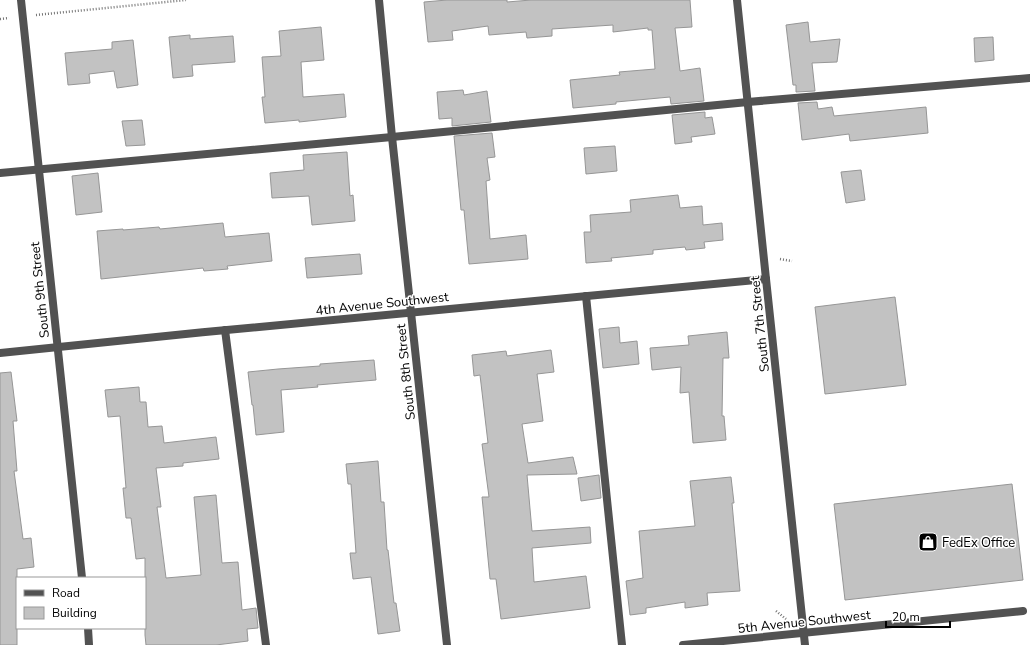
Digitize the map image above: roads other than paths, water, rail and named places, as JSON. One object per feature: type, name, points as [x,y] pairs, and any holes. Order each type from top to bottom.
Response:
[{"type":"street","name":"South 9th Street","points":[[21,0],[82,577]]},
{"type":"street","name":"South 8th Street","points":[[380,0],[392,137],[447,645]]},
{"type":"street","name":"South 7th Street","points":[[737,0],[805,645]]},
{"type":"street","points":[[0,173],[392,137],[748,102],[1030,78]]},
{"type":"street","name":"4th Avenue Southwest","points":[[0,353],[411,312],[766,279]]},
{"type":"street","points":[[586,296],[622,645]]},
{"type":"street","points":[[225,330],[266,645]]},
{"type":"street","name":"5th Avenue Southwest","points":[[683,645],[1023,610]]},
{"type":"street","points":[[88,629],[89,645]]},
{"type":"place","name":"FedEx Office","points":[[928,542]]}]
